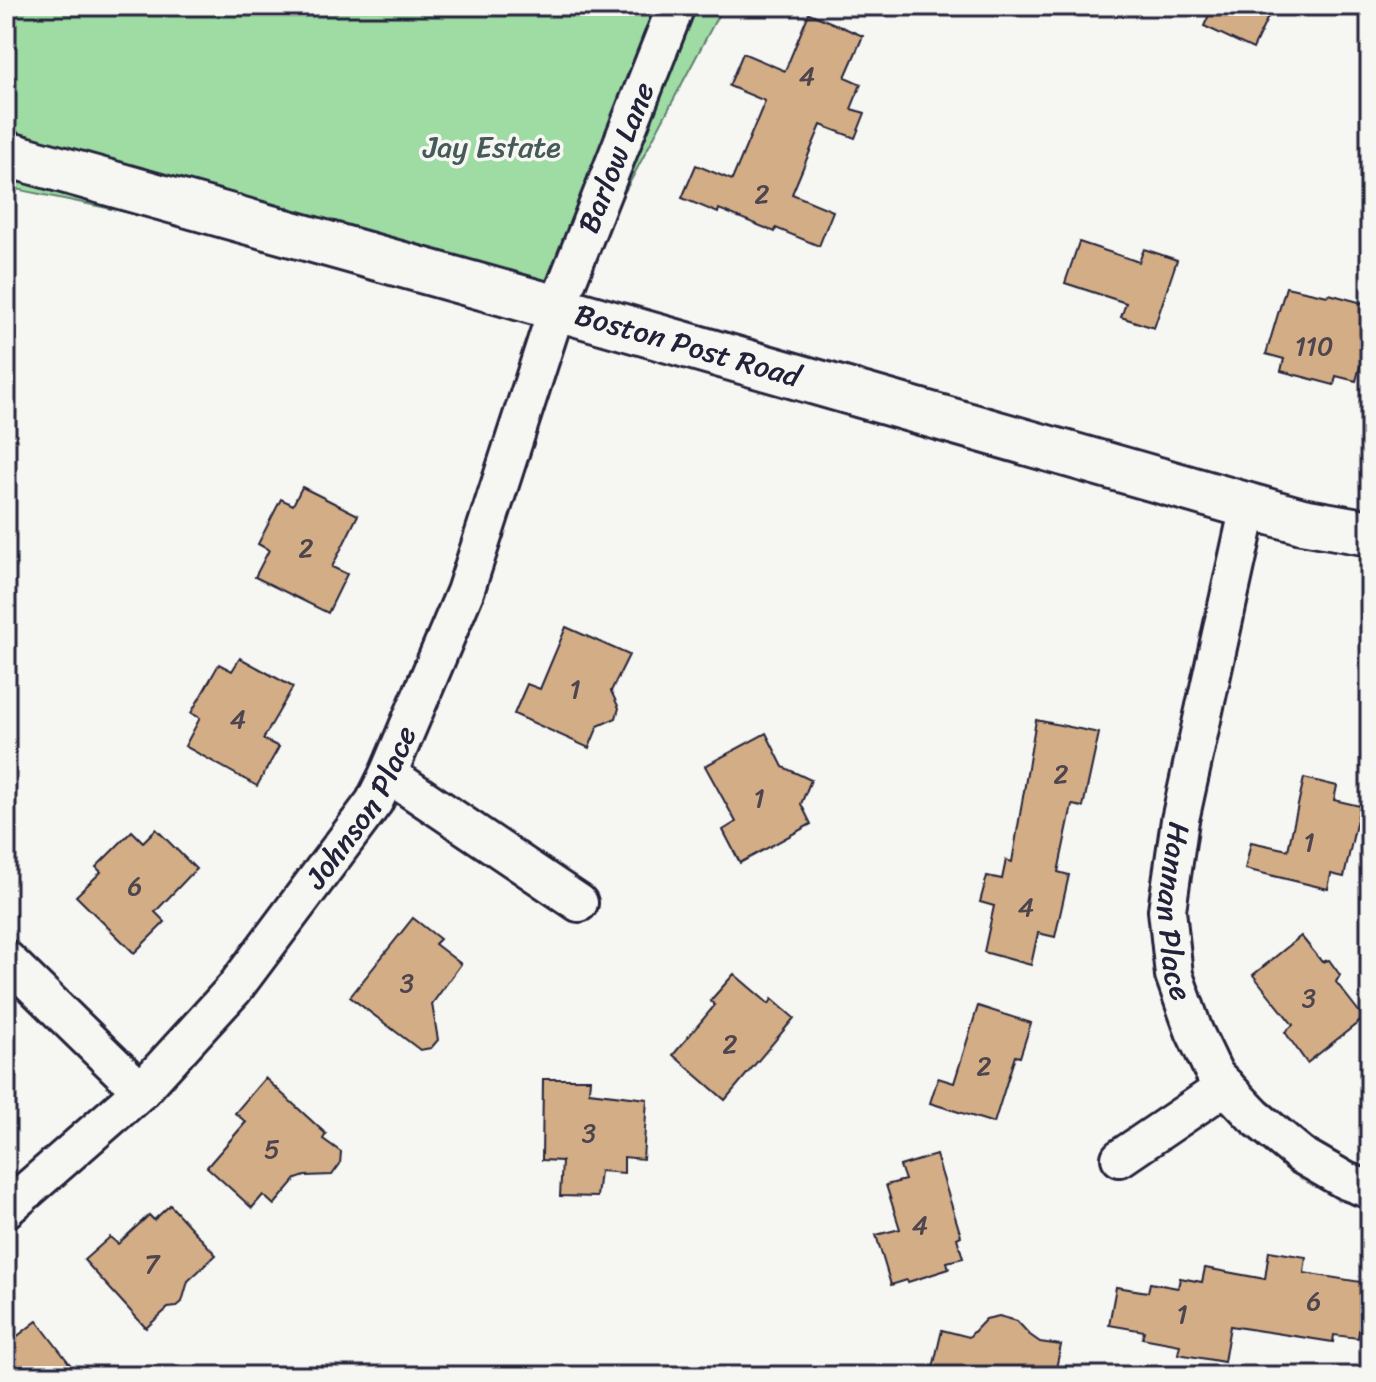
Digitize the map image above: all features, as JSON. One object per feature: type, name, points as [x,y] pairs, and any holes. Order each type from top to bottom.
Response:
[{"type":"main road","name":"Boston Post Road","points":[[6,154],[1302,521],[1370,533]]},
{"type":"street","name":"Barlow Lane","points":[[557,308],[676,6]]},
{"type":"street","name":"Johnson Place","points":[[6,1209],[141,1091],[234,989],[374,802],[465,592],[557,308]]},
{"type":"street","name":"Hannan Place","points":[[1249,506],[1180,820],[1167,910],[1174,975],[1194,1031],[1215,1075],[1254,1116],[1301,1155],[1346,1181],[1370,1190]]},
{"type":"street","points":[[388,774],[579,903]]},
{"type":"street","points":[[6,959],[141,1091]]},
{"type":"street","points":[[1120,1158],[1226,1086]]},
{"type":"green space","name":"Jay Estate","points":[[6,6],[723,6],[546,341],[556,309],[467,283],[6,187]]},
{"type":"building","points":[[1213,6],[1273,6],[1253,49],[1204,26]]},
{"type":"building","points":[[809,13],[863,36],[845,77],[861,84],[851,109],[865,113],[855,138],[821,125],[792,194],[833,211],[819,246],[776,228],[775,232],[682,198],[696,165],[732,180],[765,101],[729,86],[743,53],[785,71]]},
{"type":"building","points":[[1079,242],[1139,262],[1144,249],[1177,260],[1154,328],[1121,317],[1126,303],[1065,283]]},
{"type":"building","points":[[1286,287],[1370,305],[1370,330],[1356,381],[1336,376],[1334,385],[1281,371],[1284,359],[1266,354]]},
{"type":"building","points":[[302,487],[358,515],[332,567],[347,574],[328,613],[255,577],[269,550],[258,544],[281,499],[293,505]]},
{"type":"building","points":[[566,627],[629,655],[611,691],[619,708],[616,718],[598,726],[589,748],[514,714],[527,684],[540,689]]},
{"type":"building","points":[[240,658],[293,687],[263,739],[279,747],[257,786],[185,746],[200,718],[191,713],[219,664],[232,671]]},
{"type":"building","points":[[1036,720],[1099,733],[1083,807],[1072,805],[1058,872],[1069,875],[1055,937],[1038,933],[1031,965],[984,952],[994,906],[980,902],[987,876],[1002,879],[1006,860],[1012,862]]},
{"type":"building","points":[[766,733],[783,767],[811,780],[801,804],[811,824],[740,863],[723,830],[736,822],[705,766]]},
{"type":"building","points":[[1304,778],[1337,786],[1334,800],[1360,806],[1344,877],[1331,874],[1328,889],[1245,869],[1251,842],[1288,850]]},
{"type":"building","points":[[156,829],[196,869],[155,912],[165,922],[134,953],[76,896],[101,872],[96,867],[132,831],[143,842]]},
{"type":"building","points":[[413,918],[440,939],[435,944],[461,964],[432,1004],[438,1040],[431,1048],[420,1050],[350,997]]},
{"type":"building","points":[[1301,936],[1322,962],[1329,960],[1340,975],[1336,982],[1364,1018],[1307,1063],[1285,1032],[1293,1025],[1253,975]]},
{"type":"building","points":[[734,974],[769,1004],[772,999],[794,1018],[725,1100],[673,1055],[715,1005],[710,1001]]},
{"type":"building","points":[[978,1006],[1031,1023],[1020,1057],[1015,1056],[994,1123],[930,1103],[938,1078],[954,1083]]},
{"type":"building","points":[[265,1078],[326,1134],[323,1139],[341,1152],[340,1164],[332,1175],[296,1179],[274,1205],[263,1195],[252,1208],[207,1167],[246,1122],[235,1113]]},
{"type":"building","points":[[543,1079],[590,1079],[589,1092],[647,1099],[643,1159],[624,1157],[624,1173],[600,1171],[597,1197],[560,1196],[562,1161],[542,1160]]},
{"type":"building","points":[[936,1155],[961,1236],[957,1238],[963,1258],[947,1262],[949,1269],[891,1285],[876,1235],[900,1229],[886,1185],[905,1180],[900,1166]]},
{"type":"building","points":[[170,1205],[216,1255],[188,1281],[182,1302],[168,1308],[146,1328],[84,1260],[110,1237],[118,1244],[149,1215],[154,1220]]},
{"type":"building","points":[[1269,1251],[1306,1257],[1304,1273],[1367,1283],[1358,1338],[1334,1335],[1333,1342],[1230,1326],[1224,1362],[1178,1354],[1180,1345],[1142,1338],[1144,1331],[1109,1325],[1116,1287],[1148,1292],[1150,1283],[1178,1288],[1180,1278],[1202,1282],[1205,1268],[1265,1279]]},
{"type":"building","points":[[999,1316],[1017,1321],[1040,1342],[1061,1345],[1055,1373],[1040,1370],[1039,1376],[931,1376],[942,1330],[969,1337],[986,1319]]},
{"type":"building","points":[[37,1321],[79,1376],[6,1376],[6,1345]]}]
